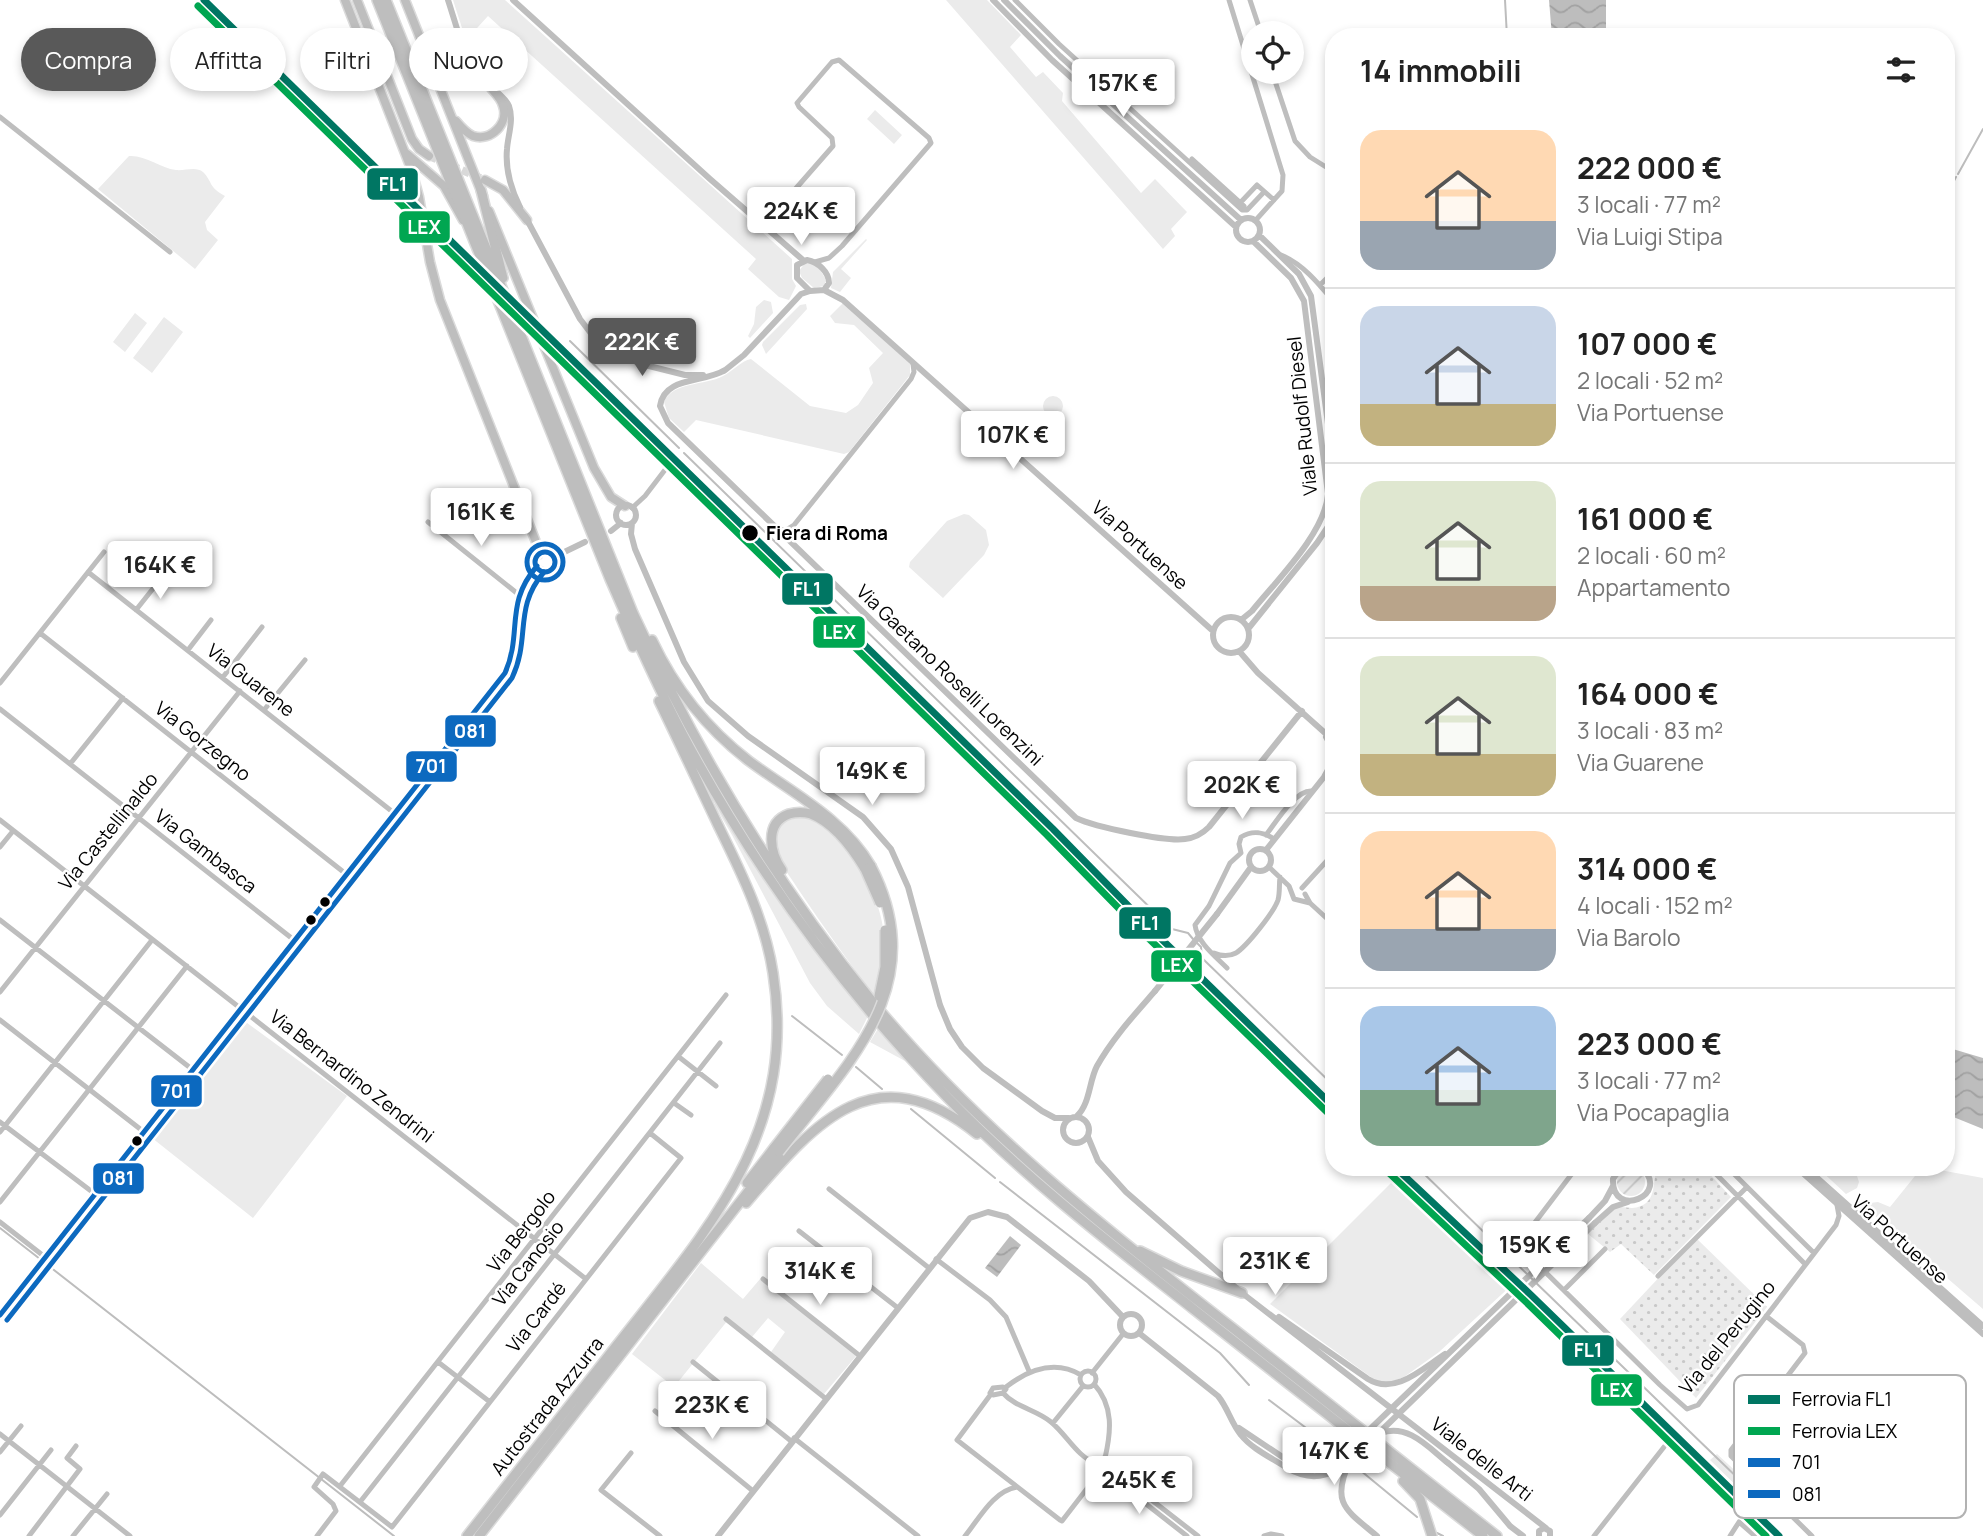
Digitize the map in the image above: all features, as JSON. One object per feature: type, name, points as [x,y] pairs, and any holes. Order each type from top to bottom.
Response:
[{"type":"highway","points":[[345,0],[404,148],[419,197],[439,294],[536,542],[538,555]]},
{"type":"highway","points":[[357,0],[412,139],[418,148],[429,156]]},
{"type":"highway","points":[[377,0],[643,655],[681,731],[725,808],[780,893],[875,1017],[949,1100],[1020,1168],[1061,1204],[1483,1536]]},
{"type":"highway","points":[[386,0],[633,613],[711,768],[792,894],[872,1001],[922,1057],[1010,1145],[1118,1239],[1497,1536]]},
{"type":"highway","points":[[405,0],[483,185],[589,455],[611,497],[629,507]]},
{"type":"highway","points":[[449,109],[458,124],[470,134],[478,137],[490,135],[500,127],[505,113],[501,101],[492,91]]},
{"type":"highway","points":[[404,148],[413,160],[443,186],[467,225]]},
{"type":"highway","points":[[483,185],[502,273],[524,343]]},
{"type":"highway","points":[[483,185],[503,190],[527,220]]},
{"type":"highway","points":[[610,579],[626,631],[753,903],[771,964],[776,1008],[775,1056],[770,1090],[744,1169],[728,1198],[658,1301]]},
{"type":"highway","points":[[633,613],[644,624],[673,680],[704,720],[748,759],[838,825],[857,845],[880,903],[886,937],[884,976],[868,1023],[777,1150],[700,1244],[658,1301]]},
{"type":"highway","points":[[792,894],[789,881],[775,856],[771,839],[776,823],[789,814],[804,813],[821,820],[868,868]]},
{"type":"highway","points":[[658,1301],[794,1147],[826,1120],[849,1107],[885,1099],[930,1104],[958,1119],[1020,1168]]},
{"type":"highway","points":[[1118,1239],[1181,1271],[1242,1293]]},
{"type":"highway","name":"Autostrada Azzurra","points":[[467,1536],[658,1301]]},
{"type":"highway","name":"Autostrada Azzurra","points":[[479,1536],[658,1301]]},
{"type":"highway","points":[[1344,1428],[1413,1490],[1423,1507],[1432,1536]]},
{"type":"street","points":[[448,0],[458,28]]},
{"type":"street","points":[[513,0],[762,226],[803,260],[814,262],[827,259],[835,253],[931,143],[929,138],[839,60],[832,62],[797,103],[832,138],[834,145],[762,226]]},
{"type":"street","points":[[993,0],[1052,60],[1236,227],[1239,238],[1245,242],[1253,241],[1259,235],[1255,220],[1241,220],[1236,227]]},
{"type":"street","points":[[1004,0],[1060,56],[1241,220]]},
{"type":"street","points":[[1017,0],[1247,210]]},
{"type":"street","points":[[1017,0],[1059,44],[1242,210],[1247,210]]},
{"type":"street","points":[[1229,0],[1283,175],[1282,191],[1255,220]]},
{"type":"street","points":[[1250,0],[1257,21]]},
{"type":"street","points":[[1276,84],[1295,141],[1304,152],[1325,166]]},
{"type":"street","points":[[493,91],[504,99],[510,111],[506,155],[512,191],[583,325],[606,350],[645,365],[685,375],[706,375],[725,370],[744,355],[802,293],[810,290]]},
{"type":"street","points":[[0,117],[170,252]]},
{"type":"street","points":[[1240,203],[1256,185],[1274,200]]},
{"type":"street","points":[[1247,210],[1264,192]]},
{"type":"street","name":"Viale Rudolf Diesel","points":[[1259,235],[1299,274],[1310,293],[1325,401]]},
{"type":"street","name":"Viale Rudolf Diesel","points":[[1253,241],[1290,276],[1304,301],[1325,470]]},
{"type":"street","points":[[1278,253],[1294,261],[1325,291]]},
{"type":"street","points":[[803,260],[797,265],[796,275],[810,290],[817,292],[824,290],[829,284],[829,277],[814,262]]},
{"type":"street","points":[[1320,285],[1325,280]]},
{"type":"street","name":"Via Portuense","points":[[824,290],[841,298],[1213,631]]},
{"type":"street","points":[[776,528],[786,530],[793,527],[911,379],[914,371],[912,361]]},
{"type":"street","name":"Via Gaetano Roselli Lorenzini","points":[[725,370],[710,377],[670,387],[662,398],[662,411],[668,423],[1070,814],[1082,820],[1173,840],[1199,835],[1209,827],[1302,711]]},
{"type":"street","points":[[632,523],[621,523],[617,515],[619,509],[629,507],[645,496],[671,462]]},
{"type":"street","points":[[629,507],[636,517],[632,523],[631,534],[636,552],[684,663],[703,695],[745,734],[858,813],[878,832],[895,855],[905,877],[937,995],[957,1041],[977,1063],[1028,1102],[1055,1118],[1073,1117],[1087,1122]]},
{"type":"street","name":"Viale Rudolf Diesel","points":[[1241,620],[1252,611],[1317,530],[1325,513]]},
{"type":"street","points":[[428,522],[518,594]]},
{"type":"street","points":[[611,531],[621,523]]},
{"type":"street","name":"Viale Rudolf Diesel","points":[[1248,629],[1325,530]]},
{"type":"street","points":[[554,557],[585,542]]},
{"type":"street","points":[[0,683],[104,552]]},
{"type":"street","points":[[0,1315],[507,670],[513,648],[518,594],[537,566],[538,555],[546,552],[554,557],[555,563],[550,570],[541,570],[537,566]]},
{"type":"street","name":"Via Guarene","points":[[89,572],[394,813]]},
{"type":"street","points":[[136,610],[163,576]]},
{"type":"street","points":[[1224,618],[1241,620],[1248,629],[1246,644],[1239,651],[1228,652],[1214,642],[1215,626],[1224,618]]},
{"type":"street","points":[[188,650],[211,620]]},
{"type":"street","points":[[223,677],[262,627]]},
{"type":"street","name":"Via Gorzegno","points":[[40,633],[346,874]]},
{"type":"street","points":[[1239,651],[1258,673],[1302,711],[1325,736]]},
{"type":"street","points":[[264,710],[305,660]]},
{"type":"street","name":"Via Castellinaldo","points":[[0,992],[240,691]]},
{"type":"street","points":[[70,764],[123,698]]},
{"type":"street","name":"Via Gambasca","points":[[0,709],[294,940]]},
{"type":"street","points":[[1266,850],[1325,773]]},
{"type":"street","points":[[1318,784],[1325,778]]},
{"type":"street","points":[[1266,835],[1300,793],[1312,791]]},
{"type":"street","name":"Via Bernardino Zendrini","points":[[0,820],[586,1279]]},
{"type":"street","points":[[0,847],[13,831]]},
{"type":"street","points":[[1241,853],[1239,845],[1242,836],[1251,832],[1274,839]]},
{"type":"street","points":[[1249,856],[1256,849],[1266,850]]},
{"type":"street","points":[[1266,850],[1271,858],[1269,867]]},
{"type":"street","points":[[1241,853],[1249,856]]},
{"type":"street","points":[[1227,968],[1196,933],[1195,925],[1209,906],[1230,863],[1241,853]]},
{"type":"street","points":[[1088,1137],[1077,1143],[1066,1138],[1063,1129],[1085,1106],[1090,1080],[1100,1060],[1251,867],[1249,856]]},
{"type":"street","points":[[1286,883],[1294,899],[1325,864]]},
{"type":"street","points":[[1251,867],[1258,871],[1269,867]]},
{"type":"street","points":[[1269,867],[1286,883],[1301,892],[1325,917]]},
{"type":"street","points":[[1211,952],[1221,956],[1235,953],[1244,946],[1279,901],[1280,877]]},
{"type":"street","points":[[1291,892],[1301,892]]},
{"type":"street","points":[[0,920],[193,1070]]},
{"type":"street","points":[[0,1132],[3,1124],[152,940]]},
{"type":"street","points":[[0,1202],[187,966]]},
{"type":"street","name":"Via Bergolo","points":[[340,1486],[726,995]]},
{"type":"street","points":[[0,1020],[144,1132]]},
{"type":"street","name":"Via Canosio","points":[[360,1502],[720,1043]]},
{"type":"street","points":[[679,1056],[716,1086]]},
{"type":"street","points":[[674,1103],[691,1115]]},
{"type":"street","name":"Viale delle Arti","points":[[1085,1106],[1090,1129],[1088,1137],[1096,1158],[1121,1187],[1242,1293],[1551,1534]]},
{"type":"street","points":[[3,1124],[95,1194]]},
{"type":"street","name":"Via Cardé","points":[[360,1502],[392,1527],[681,1158],[650,1133]]},
{"type":"street","name":"Via del Perugino","points":[[1570,1176],[1524,1237],[1523,1246],[1532,1260],[1686,1409],[1697,1405],[1838,1223]]},
{"type":"street","points":[[1139,1333],[1215,1393],[1225,1405],[1239,1433],[1247,1441],[1303,1475],[1319,1477],[1333,1474],[1350,1461],[1592,1220],[1605,1201],[1615,1176]]},
{"type":"street","points":[[1647,1176],[1650,1183]]},
{"type":"street","points":[[1289,1465],[1311,1471],[1334,1463],[1592,1220],[1613,1207],[1643,1197],[1651,1176]]},
{"type":"street","points":[[1718,1176],[1805,1264]]},
{"type":"street","points":[[1736,1176],[1814,1253]]},
{"type":"street","name":"Via Portuense","points":[[1806,1176],[1983,1334]]},
{"type":"street","name":"Via Portuense","points":[[1815,1176],[1983,1326]]},
{"type":"street","points":[[1613,1185],[1622,1199],[1634,1201]]},
{"type":"street","points":[[1658,1276],[1747,1187]]},
{"type":"street","points":[[829,1189],[929,1268]]},
{"type":"street","points":[[1836,1203],[1838,1223],[1856,1220]]},
{"type":"street","points":[[718,1536],[970,1218],[982,1212],[1005,1216],[1085,1278],[1123,1317]]},
{"type":"street","points":[[0,1222],[43,1260]]},
{"type":"street","points":[[1779,1237],[1788,1228]]},
{"type":"street","points":[[799,1230],[898,1308]]},
{"type":"street","points":[[1564,1290],[1605,1249]]},
{"type":"street","points":[[936,1259],[990,1300],[1006,1317],[1029,1371]]},
{"type":"street","name":"Viale delle Arti","points":[[1213,1268],[1368,1379],[1383,1385],[1397,1383],[1450,1351]]},
{"type":"street","points":[[763,1279],[860,1356]]},
{"type":"street","name":"Viale delle Arti","points":[[1266,1312],[1277,1316]]},
{"type":"street","points":[[1130,1314],[1140,1319],[1142,1326],[1139,1333],[1133,1336],[1123,1334],[1120,1323],[1123,1317],[1130,1314]]},
{"type":"street","points":[[1766,1316],[1802,1345],[1805,1353],[1788,1375]]},
{"type":"street","points":[[726,1319],[825,1398]]},
{"type":"street","points":[[1093,1373],[1123,1334]]},
{"type":"street","points":[[438,1362],[490,1402]]},
{"type":"street","points":[[693,1362],[918,1536]]},
{"type":"street","points":[[1081,1375],[1073,1370],[1056,1367],[1029,1371],[1004,1390],[991,1389],[991,1394],[957,1440],[1062,1521],[1099,1473],[1111,1472],[1198,1536]]},
{"type":"street","points":[[1083,1386],[1080,1382],[1081,1375],[1086,1371],[1093,1373]]},
{"type":"street","points":[[1093,1373],[1094,1384],[1104,1400],[1111,1422],[1105,1458],[1097,1464]]},
{"type":"street","points":[[1083,1386],[1090,1387],[1094,1384]]},
{"type":"street","points":[[1053,1423],[1083,1386]]},
{"type":"street","points":[[1004,1390],[1010,1400],[1039,1413],[1053,1423],[1082,1456],[1097,1464],[1099,1473]]},
{"type":"street","points":[[655,1411],[753,1491]]},
{"type":"street","points":[[0,1452],[22,1426]]},
{"type":"street","points":[[1368,1443],[1383,1432],[1403,1431],[1423,1443],[1479,1489],[1510,1526],[1523,1536]]},
{"type":"street","points":[[0,1434],[130,1536]]},
{"type":"street","points":[[29,1536],[80,1469],[67,1458],[75,1446]]},
{"type":"street","points":[[1594,1536],[1664,1447]]},
{"type":"street","points":[[0,1515],[51,1450]]},
{"type":"street","points":[[631,1453],[601,1490],[660,1536]]},
{"type":"street","points":[[1105,1458],[1112,1462],[1111,1472]]},
{"type":"street","points":[[1350,1461],[1340,1487],[1341,1499],[1348,1510],[1377,1536]]},
{"type":"street","points":[[1111,1472],[1187,1536]]},
{"type":"street","points":[[995,1498],[1001,1484],[1000,1473]]},
{"type":"street","points":[[317,1536],[336,1510],[333,1504],[315,1489],[318,1479],[325,1474],[360,1502]]},
{"type":"street","points":[[1001,1484],[1008,1480]]},
{"type":"street","points":[[1007,1489],[1008,1480]]},
{"type":"street","points":[[965,1536],[995,1498],[1007,1489],[1017,1486]]},
{"type":"street","points":[[73,1536],[107,1494]]},
{"type":"street","points":[[1794,1518],[1812,1536]]},
{"type":"street","points":[[1730,1536],[1739,1522],[1755,1536]]},
{"type":"street","points":[[117,1536],[122,1530]]},
{"type":"street","name":"Viale delle Arti","points":[[1539,1536],[1539,1531],[1551,1534]]},
{"type":"street","points":[[1264,1536],[1282,1536]]},
{"type":"shaded area","points":[[453,0],[505,0],[792,259],[792,279],[796,286],[789,300],[779,297],[748,269],[756,259],[528,52],[528,28],[501,28],[488,16],[477,28],[462,28]]},
{"type":"shaded area","points":[[946,0],[987,0],[1021,35],[1010,47],[1036,77],[1043,72],[1063,93],[1062,101],[1141,193],[1155,179],[1187,212],[1171,229],[1175,236],[1163,249]]},
{"type":"shaded area","points":[[875,110],[902,135],[894,144],[867,119]]},
{"type":"shaded area","points":[[129,156],[141,157],[176,170],[200,170],[213,187],[225,196],[205,222],[207,230],[218,240],[195,269],[98,189]]},
{"type":"shaded area","points":[[866,239],[841,269],[851,278],[840,292],[831,288],[833,272]]},
{"type":"shaded area","points":[[805,263],[812,264],[821,271],[826,281],[824,286],[814,288],[802,278],[799,271]]},
{"type":"shaded area","points":[[764,300],[771,302],[773,313],[750,338],[748,336],[754,324],[756,307]]},
{"type":"shaded area","points":[[843,303],[910,364],[910,375],[849,452],[844,454],[696,420],[684,432],[669,418],[664,402],[674,390],[716,379],[751,359],[810,406],[846,413],[858,405],[873,383],[869,368],[883,353],[854,325],[835,323],[830,316]]},
{"type":"shaded area","points":[[806,304],[807,309],[766,354],[763,342],[800,305]]},
{"type":"shaded area","points":[[135,313],[147,323],[125,352],[113,342]]},
{"type":"shaded area","points":[[164,317],[183,332],[152,373],[133,358]]},
{"type":"shaded area","points":[[1049,396],[1057,396],[1063,406],[1057,416],[1049,416],[1043,410],[1043,402]]},
{"type":"shaded area","points":[[964,514],[969,515],[986,530],[989,545],[984,555],[943,598],[909,567],[910,562],[947,521]]},
{"type":"shaded area","points":[[715,803],[794,924],[868,1016],[859,1034],[827,1006],[810,983]]},
{"type":"shaded area","points":[[797,815],[814,820],[829,830],[844,844],[867,879],[881,917],[884,934],[876,998],[817,917],[779,858],[775,835],[783,823]]},
{"type":"shaded area","points":[[239,1017],[347,1096],[253,1218],[147,1134]]},
{"type":"shaded area","points":[[879,1027],[905,1061],[870,1042]]},
{"type":"shaded area","points":[[1955,1173],[1983,1178],[1983,1309],[1866,1208],[1870,1203],[1878,1202],[1890,1207],[1915,1176],[1955,1176]]},
{"type":"shaded area","points":[[1398,1176],[1514,1283],[1439,1352],[1404,1377],[1388,1383],[1375,1380],[1270,1304]]},
{"type":"shaded area","points":[[1619,1176],[1644,1177],[1644,1187],[1636,1195],[1626,1195],[1618,1187]]},
{"type":"shaded area","points":[[1655,1176],[1711,1176],[1731,1197],[1654,1275],[1621,1244],[1610,1252],[1588,1234],[1615,1208],[1640,1206],[1646,1203],[1652,1193]]},
{"type":"shaded area","points":[[1827,1176],[1857,1176],[1857,1188],[1846,1194]]},
{"type":"shaded area","points":[[1696,1238],[1767,1307],[1696,1398],[1620,1319]]},
{"type":"shaded area","points":[[701,1263],[743,1299],[760,1279],[857,1355],[824,1394],[771,1352],[785,1332],[768,1318],[752,1337],[728,1320],[674,1387],[632,1354]]},
{"type":"shaded area","points":[[1673,1435],[1734,1499],[1734,1503],[1669,1439]]},
{"type":"shaded area","points":[[1717,1454],[1734,1470],[1734,1484],[1710,1460]]},
{"type":"water","points":[[1549,0],[1606,0],[1606,28],[1551,28]]},
{"type":"water","points":[[1955,1050],[1983,1058],[1983,1129],[1955,1118]]},
{"type":"water","points":[[1010,1236],[1021,1245],[997,1277],[985,1268]]},
{"type":"waterway","points":[[1505,0],[1507,28]]},
{"type":"waterway","points":[[1958,174],[1983,129]]},
{"type":"waterway","points":[[570,341],[679,448]]},
{"type":"waterway","points":[[684,453],[1172,929],[1188,933],[1193,939]]},
{"type":"waterway","points":[[1197,943],[1201,947],[1202,958],[1325,1077]]},
{"type":"waterway","points":[[792,1016],[842,1055]]},
{"type":"waterway","points":[[856,1067],[882,1089]]},
{"type":"waterway","points":[[911,1109],[995,1178]]},
{"type":"waterway","points":[[1426,1176],[1527,1274]]},
{"type":"waterway","points":[[1000,1182],[1220,1353],[1249,1385]]},
{"type":"waterway","points":[[0,1228],[40,1259]]},
{"type":"waterway","points":[[45,1263],[394,1536]]},
{"type":"waterway","points":[[1531,1278],[1734,1474]]},
{"type":"waterway","points":[[1269,1400],[1338,1452]]},
{"type":"waterway","points":[[1355,1466],[1417,1517]]},
{"type":"waterway","points":[[1437,1533],[1443,1536]]},
{"type":"tunnel","points":[[429,156],[485,180]]},
{"type":"rail line","name":"FL1","points":[[204,0],[1325,1098]]},
{"type":"rail line","name":"LEX","points":[[198,6],[1325,1110]]},
{"type":"rail line","name":"LEX","points":[[1392,1176],[1734,1505]]},
{"type":"rail line","name":"FL1","points":[[1405,1176],[1734,1492]]},
{"type":"rail line","name":"LEX","points":[[1748,1518],[1766,1536]]},
{"type":"rail line","name":"FL1","points":[[1760,1518],[1779,1536]]},
{"type":"transit line","name":"081","points":[[545,544],[558,549],[563,562],[558,575],[545,580],[532,575],[527,562],[532,549],[545,544]]},
{"type":"transit line","name":"701","points":[[545,552],[552,555],[555,562],[552,569],[545,572],[538,569],[535,562],[538,555],[545,552]]},
{"type":"transit line","name":"701","points":[[0,1315],[505,673],[513,644],[517,606],[527,580],[537,566]]},
{"type":"transit line","name":"081","points":[[7,1320],[512,678],[521,650],[525,611],[535,585],[544,572]]},
{"type":"place","name":"Fiera di Roma","points":[[750,533]]}]
